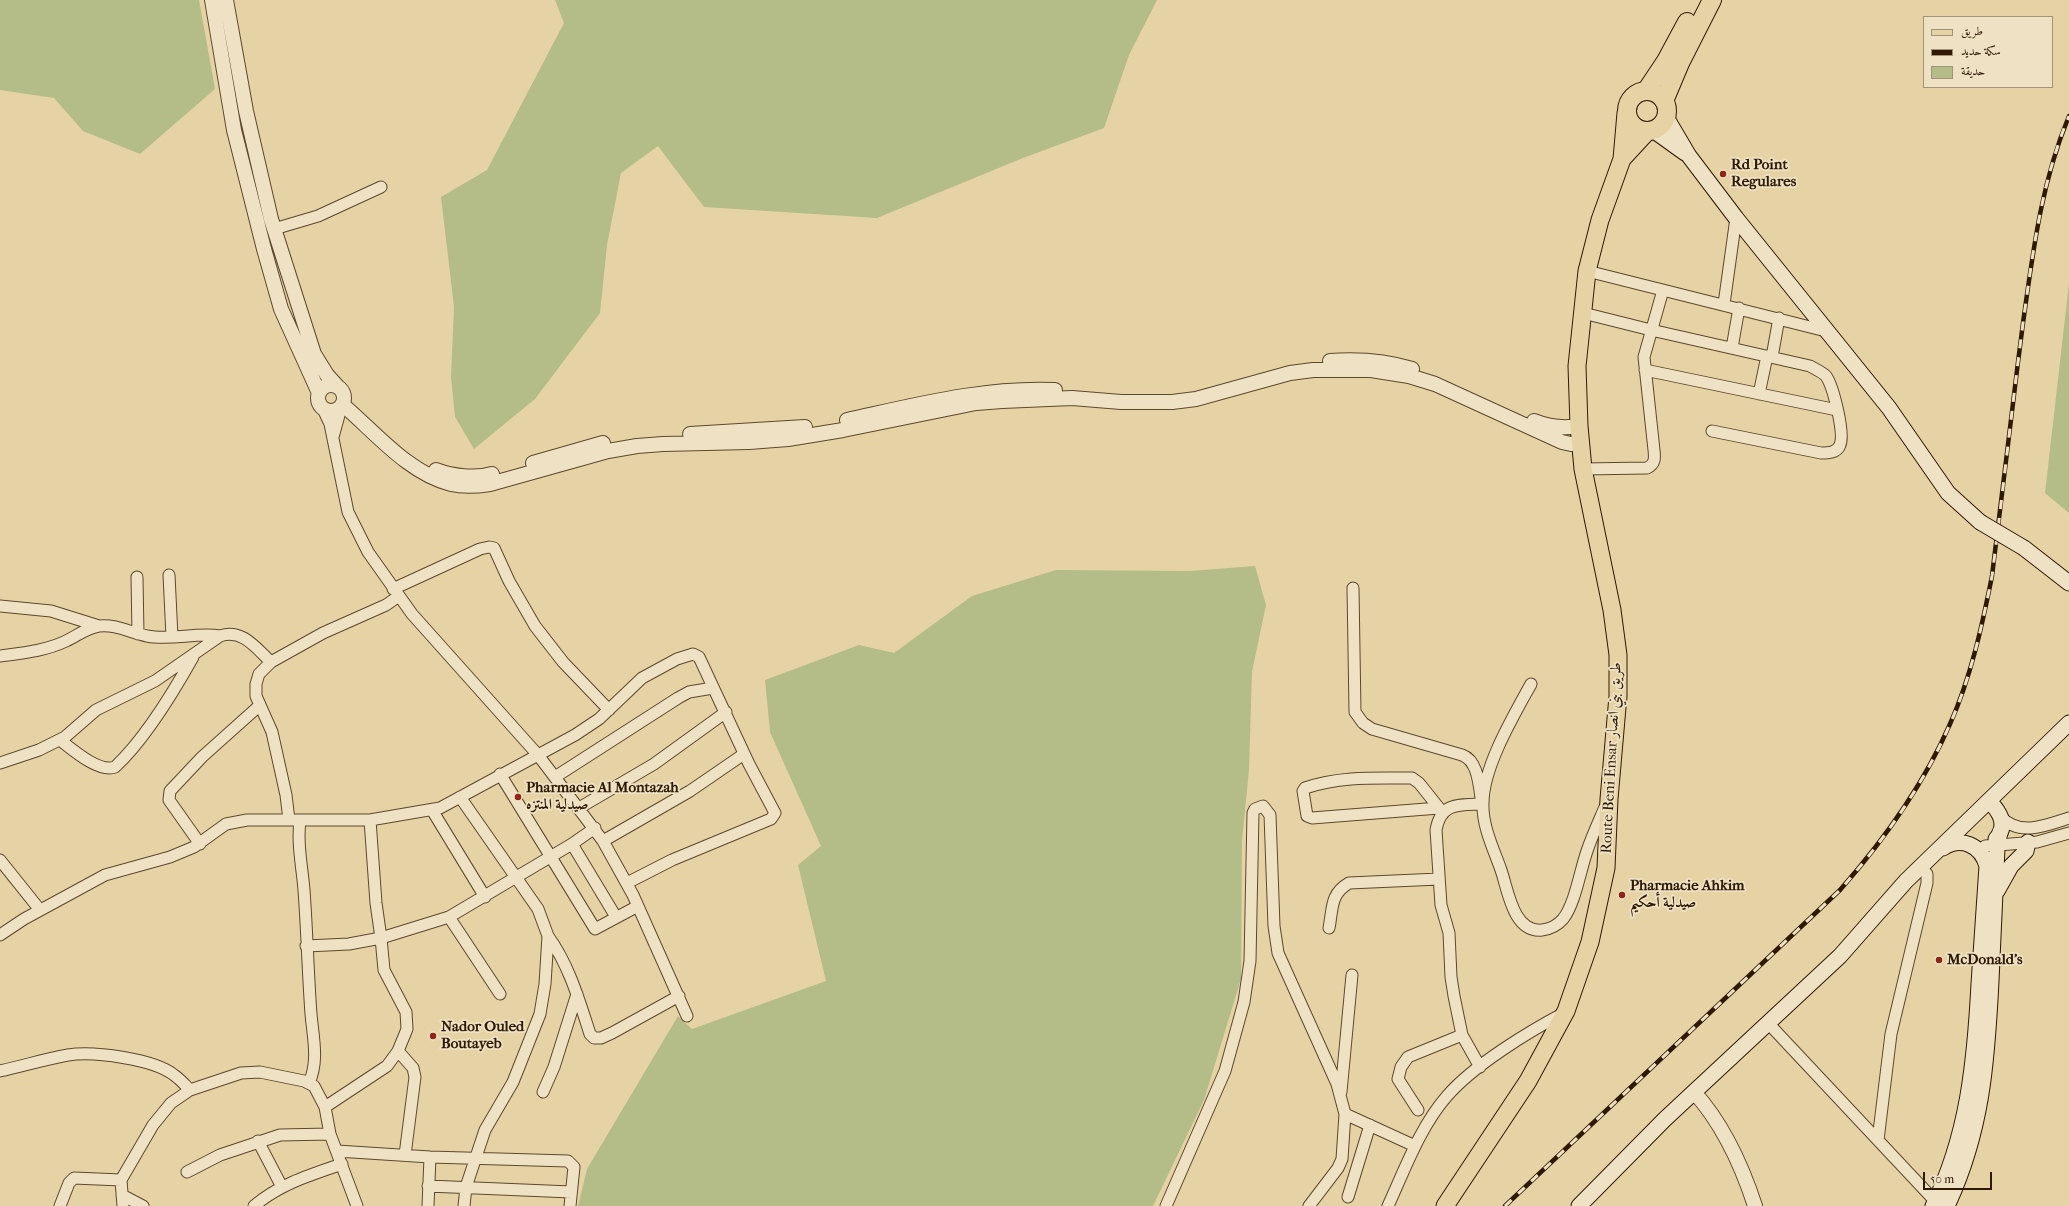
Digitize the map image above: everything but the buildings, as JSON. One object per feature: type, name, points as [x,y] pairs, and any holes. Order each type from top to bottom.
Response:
[{"type":"highway","points":[[1646,91],[1673,48],[1699,0]]},
{"type":"highway","points":[[1665,109],[1660,95],[1646,91],[1633,95],[1629,100],[1626,113],[1633,126],[1650,131],[1663,123],[1665,109],[1680,63],[1712,0]]},
{"type":"main road","points":[[1665,109],[1689,156],[1736,218],[1889,408],[1948,493],[1980,522],[2024,548],[2069,583]]},
{"type":"main road","name":"Route Beni Ensar طريق بني انصار","points":[[1445,1206],[1528,1081],[1566,1012],[1590,942],[1600,905],[1606,868],[1609,799],[1618,696],[1618,655],[1609,595],[1580,443],[1578,426],[1577,366],[1588,271],[1600,220],[1622,159],[1626,113]]},
{"type":"main road","points":[[1650,131],[1689,156]]},
{"type":"main road","name":"Route Beni Ensar طريق بني انصار","points":[[1622,159],[1650,131]]},
{"type":"main road","points":[[1579,1206],[1694,1092],[1840,956],[1921,866],[2069,723]]},
{"type":"main road","points":[[1938,1204],[1956,1145],[1971,1084],[1998,810],[1989,801]]},
{"type":"main road","points":[[1938,1204],[1969,1148],[1984,1087],[1988,1052],[1995,894],[1985,860],[1980,852],[1968,844],[1956,832]]},
{"type":"main road","points":[[1932,855],[1952,843],[1974,846],[1996,835]]},
{"type":"main road","points":[[1995,894],[2011,866],[2026,851],[2027,835]]},
{"type":"street","points":[[212,0],[234,130],[249,193],[281,309],[319,393],[318,402],[330,424],[342,488],[353,525],[376,566],[396,593],[538,755],[603,841],[627,883],[687,1016]]},
{"type":"street","points":[[226,0],[262,183],[274,229],[314,354],[341,398],[333,438]]},
{"type":"street","points":[[227,82],[241,80]]},
{"type":"street","points":[[274,229],[318,216],[381,187]]},
{"type":"street","points":[[1724,304],[1736,218]]},
{"type":"street","points":[[1588,271],[1724,304],[1826,331]]},
{"type":"street","points":[[1584,469],[1647,468],[1652,465],[1655,459],[1644,358],[1663,290]]},
{"type":"street","points":[[1732,348],[1738,308]]},
{"type":"street","points":[[1582,313],[1810,366],[1825,375],[1830,385],[1837,410],[1841,436],[1840,446],[1831,452],[1821,452],[1712,431]]},
{"type":"street","points":[[1759,394],[1779,318]]},
{"type":"street","points":[[319,393],[325,386],[341,398],[384,442],[420,469],[452,484],[473,486],[490,484],[608,451],[637,446],[749,442],[788,438],[850,429],[976,403],[1072,398],[1120,402],[1172,402],[1196,399],[1290,373],[1313,370],[1371,370],[1409,376],[1435,384],[1548,431],[1562,442],[1571,444],[1580,443]]},
{"type":"street","points":[[1645,370],[1837,410]]},
{"type":"street","points":[[323,409],[332,412],[341,398]]},
{"type":"street","points":[[1548,431],[1578,426]]},
{"type":"street","points":[[309,1083],[314,1071],[315,1050],[306,946],[304,889],[294,820],[286,795],[272,732],[256,696],[257,680],[265,667],[271,662],[323,633],[386,605],[396,593],[474,552],[493,547],[496,550],[509,581],[539,633],[563,662],[609,710]]},
{"type":"street","points":[[169,575],[172,637]]},
{"type":"street","points":[[137,577],[138,634]]},
{"type":"street","points":[[1353,588],[1355,712],[1363,723],[1372,729],[1469,757],[1474,765],[1488,829],[1512,904],[1518,918],[1526,926],[1537,930],[1549,929],[1558,925],[1569,910],[1587,849],[1609,799]]},
{"type":"street","points":[[0,606],[51,611],[99,626],[115,627],[152,637],[209,634],[220,636]]},
{"type":"street","points":[[0,656],[49,647],[66,641],[90,628],[99,626]]},
{"type":"street","points":[[0,763],[60,740],[73,732],[96,710],[155,681],[220,636],[230,633],[237,634],[249,642],[271,662]]},
{"type":"street","points":[[1,932],[105,875],[156,862],[200,844],[226,824],[235,822],[294,820],[370,820],[432,810],[460,797],[500,774],[538,755],[588,726],[609,710],[642,678],[690,653],[699,658],[726,712],[744,754],[775,813],[774,816],[672,860],[627,883]]},
{"type":"street","points":[[60,740],[101,768],[110,769],[115,767],[140,737],[176,687],[193,656]]},
{"type":"street","points":[[1482,804],[1491,768],[1506,731],[1531,684]]},
{"type":"street","points":[[555,777],[678,698],[689,692],[713,688]]},
{"type":"street","points":[[200,844],[170,800],[170,791],[197,762],[260,706]]},
{"type":"street","points":[[579,808],[654,764],[726,712]]},
{"type":"street","points":[[603,841],[672,802],[744,754]]},
{"type":"street","points":[[500,774],[595,929],[638,906]]},
{"type":"street","points":[[1441,811],[1419,783],[1412,778],[1350,778],[1325,781],[1305,788],[1303,791],[1307,816],[1312,818],[1441,811],[1454,806],[1482,804]]},
{"type":"street","points":[[460,797],[541,915],[548,936],[564,961],[590,1034],[597,1039],[679,996]]},
{"type":"street","points":[[1166,1206],[1224,1071],[1244,1002],[1250,961],[1253,814],[1255,809],[1263,806],[1270,815],[1274,926],[1278,953],[1341,1092],[1345,1114],[1342,1159],[1338,1168],[1309,1206]]},
{"type":"street","points":[[432,810],[485,897]]},
{"type":"street","points":[[1441,811],[1436,830],[1441,905],[1449,933],[1451,977],[1462,1035],[1480,1067]]},
{"type":"street","points":[[1996,835],[2027,835],[2040,828],[2069,818]]},
{"type":"street","points":[[325,1107],[383,1071],[398,1051],[408,1021],[401,999],[384,970],[376,903],[370,820]]},
{"type":"street","points":[[1996,835],[2011,825],[2027,835],[2043,841],[2069,833]]},
{"type":"street","points":[[306,946],[349,944],[380,938],[449,917],[572,844],[594,828]]},
{"type":"street","points":[[572,844],[616,917]]},
{"type":"street","points":[[0,860],[40,910]]},
{"type":"street","points":[[1878,1140],[1891,1034],[1927,883],[1927,874],[1921,866]]},
{"type":"street","points":[[1329,928],[1335,894],[1349,883],[1439,879]]},
{"type":"street","points":[[449,917],[500,994]]},
{"type":"street","points":[[464,1206],[466,1187],[477,1158],[485,1130],[514,1082],[540,1014],[545,984],[548,936]]},
{"type":"street","points":[[1341,1092],[1352,975]]},
{"type":"street","points":[[543,1092],[554,1067],[577,994]]},
{"type":"street","points":[[1388,1206],[1415,1146],[1446,1097],[1461,1082],[1480,1067],[1536,1028],[1566,1012]]},
{"type":"street","points":[[1768,1023],[1938,1204]]},
{"type":"street","points":[[1418,1110],[1398,1079],[1401,1067],[1408,1057],[1462,1035]]},
{"type":"street","points":[[398,1051],[413,1068],[415,1077],[405,1155]]},
{"type":"street","points":[[0,1071],[69,1055],[99,1054],[130,1059],[158,1067],[174,1074],[190,1090]]},
{"type":"street","points":[[143,1206],[122,1201],[121,1180],[153,1124],[163,1110],[190,1090],[249,1072],[260,1072],[309,1083],[314,1086],[325,1107],[330,1134],[357,1206]]},
{"type":"street","points":[[1694,1092],[1711,1112],[1750,1190],[1755,1206]]},
{"type":"street","points":[[1345,1114],[1415,1146]]},
{"type":"street","points":[[1348,1197],[1370,1125]]},
{"type":"street","points":[[187,1172],[220,1155],[258,1141],[280,1135],[330,1134]]},
{"type":"street","points":[[258,1141],[282,1186]]},
{"type":"street","points":[[337,1151],[430,1157],[568,1162],[574,1167],[570,1206]]},
{"type":"street","points":[[428,1206],[430,1157]]},
{"type":"street","points":[[254,1206],[268,1194],[302,1176],[342,1164]]},
{"type":"street","points":[[60,1206],[69,1183],[74,1178],[121,1180]]},
{"type":"street","points":[[428,1186],[571,1192]]},
{"type":"green space","points":[[0,0],[199,0],[215,89],[140,154],[83,131],[54,98],[0,90]]},
{"type":"green space","points":[[555,0],[1157,0],[1129,55],[1104,128],[1023,158],[877,218],[704,207],[658,146],[621,173],[607,245],[600,313],[535,399],[474,449],[455,417],[451,377],[454,307],[441,197],[487,170],[564,23]]},
{"type":"green space","points":[[2069,283],[2069,513],[2045,493]]},
{"type":"green space","points":[[1255,566],[1266,605],[1252,672],[1249,770],[1242,841],[1241,979],[1204,1100],[1153,1206],[578,1206],[587,1169],[678,1016],[692,1029],[826,981],[798,865],[821,846],[770,732],[765,680],[859,645],[894,653],[972,596],[1056,570],[1190,571]]},
{"type":"railway","points":[[1505,1206],[1840,890],[1887,832],[1928,769],[1950,724],[1964,688],[1980,632],[1988,595],[1992,576],[2019,355],[2039,218],[2051,167],[2069,116]]},
{"type":"place","name":"Rd Point Regulares","points":[[1723,174]]},
{"type":"place","name":"Pharmacie Al Montazah صيدلية المنتزه","points":[[518,797]]},
{"type":"place","name":"Pharmacie Ahkim صيدلية أحكيم","points":[[1622,895]]},
{"type":"place","name":"McDonald's","points":[[1939,960]]},
{"type":"place","name":"Nador Ouled Boutayeb","points":[[433,1036]]}]
